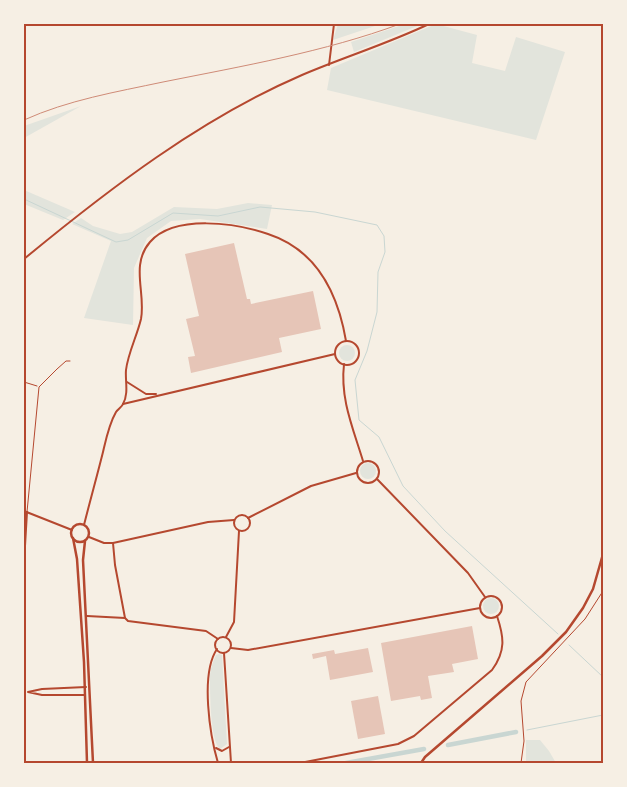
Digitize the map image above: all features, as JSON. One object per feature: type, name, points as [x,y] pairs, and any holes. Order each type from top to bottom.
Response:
[{"type":"street","points":[[329,65],[334,24]]},
{"type":"street","points":[[24,259],[76,215],[149,163],[215,121],[295,79],[429,24]]},
{"type":"street","points":[[123,404],[127,365],[141,317],[140,264],[149,244],[156,237],[165,230],[179,225],[208,224],[260,231],[296,248],[314,264],[329,283],[339,306],[346,341]]},
{"type":"street","points":[[346,341],[356,346],[359,353],[354,362],[344,364],[338,361],[335,354],[337,347],[346,341]]},
{"type":"street","points":[[84,525],[109,428],[116,412],[123,404],[335,354]]},
{"type":"street","points":[[344,364],[342,389],[344,402],[363,461]]},
{"type":"street","points":[[126,382],[146,394],[159,394]]},
{"type":"street","points":[[371,460],[377,464],[380,471],[377,478],[367,483],[360,480],[356,473],[358,466],[363,461],[371,460]]},
{"type":"street","points":[[89,537],[104,543],[113,543],[208,522],[234,520],[239,515],[248,518],[311,486],[356,473]]},
{"type":"street","points":[[377,478],[468,573],[485,597]]},
{"type":"street","points":[[24,563],[25,512],[72,530]]},
{"type":"street","points":[[239,531],[248,528],[250,523],[248,518]]},
{"type":"street","points":[[87,616],[125,618],[132,622],[206,631],[218,639],[226,637],[234,622],[239,531],[234,525],[234,520]]},
{"type":"street","points":[[72,530],[78,525],[84,525]]},
{"type":"street","points":[[84,525],[89,531],[89,537],[82,548],[87,616],[93,763]]},
{"type":"street","points":[[72,530],[77,559],[86,687],[87,763]]},
{"type":"street","points":[[73,538],[77,542],[85,541]]},
{"type":"street","points":[[113,543],[115,565],[125,618]]},
{"type":"street","points":[[421,763],[425,757],[535,662],[566,632],[583,608],[593,589],[603,554]]},
{"type":"street","points":[[300,763],[398,744],[414,736],[498,663],[504,643],[497,616],[502,608],[500,600],[494,596],[485,597],[480,604],[480,608],[485,616],[497,616]]},
{"type":"street","points":[[224,653],[231,648],[248,650],[480,608]]},
{"type":"street","points":[[226,637],[231,643],[231,648]]},
{"type":"street","points":[[218,639],[216,649],[210,661],[208,676],[210,719],[218,763]]},
{"type":"street","points":[[216,649],[224,653]]},
{"type":"street","points":[[224,653],[231,763]]},
{"type":"street","points":[[28,692],[86,687]]},
{"type":"street","points":[[57,688],[58,695]]},
{"type":"street","points":[[24,692],[86,695]]},
{"type":"street","points":[[214,747],[222,751],[230,747]]},
{"type":"lane","points":[[25,512],[39,387],[57,368],[66,361],[70,361]]},
{"type":"lane","points":[[24,382],[39,387]]},
{"type":"lane","points":[[522,763],[524,741],[521,701],[526,682],[585,619],[603,591]]},
{"type":"shaded area","points":[[338,24],[381,24],[333,40]]},
{"type":"shaded area","points":[[405,24],[422,24],[354,52],[351,42]]},
{"type":"shaded area","points":[[436,24],[477,35],[472,63],[505,71],[516,37],[565,52],[536,140],[327,90],[331,68]]},
{"type":"shaded area","points":[[81,106],[24,138],[24,126]]},
{"type":"shaded area","points":[[24,190],[75,212],[63,220],[24,204]]},
{"type":"shaded area","points":[[248,203],[272,205],[267,229],[200,219],[171,221],[147,238],[134,268],[133,325],[84,318],[111,241],[72,224],[81,218],[93,226],[120,234],[132,232],[174,207],[217,209]]},
{"type":"shaded area","points":[[347,345],[355,353],[347,361],[339,353]]},
{"type":"shaded area","points":[[368,463],[376,471],[368,479],[360,471]]},
{"type":"shaded area","points":[[491,598],[499,606],[491,614],[483,606]]},
{"type":"shaded area","points":[[216,655],[222,655],[227,744],[220,749],[214,737],[212,727],[210,684],[212,666]]},
{"type":"shaded area","points":[[526,740],[540,740],[556,763],[526,763]]},
{"type":"building","points":[[234,243],[247,299],[250,299],[251,304],[313,291],[321,329],[279,338],[282,352],[191,373],[188,357],[195,356],[186,319],[199,316],[185,254]]},
{"type":"building","points":[[472,626],[478,659],[452,664],[454,672],[428,676],[432,698],[421,700],[420,696],[391,701],[381,643]]},
{"type":"building","points":[[368,648],[373,672],[330,680],[326,656],[313,659],[312,654],[334,650],[335,654]]},
{"type":"building","points":[[378,696],[385,734],[358,739],[351,701]]},
{"type":"waterway","points":[[24,199],[116,242],[128,240],[173,213],[218,216],[260,207],[315,212],[377,225],[384,236],[385,252],[378,272],[377,312],[367,351],[355,380],[359,420],[379,437],[403,486],[445,531],[558,634]]},
{"type":"waterway","points":[[569,645],[603,677]]},
{"type":"waterway","points":[[527,730],[603,715]]},
{"type":"waterway","points":[[448,745],[516,732]]},
{"type":"waterway","points":[[346,763],[424,749]]},
{"type":"railway","points":[[24,120],[92,97],[313,50],[342,43],[400,24]]}]
